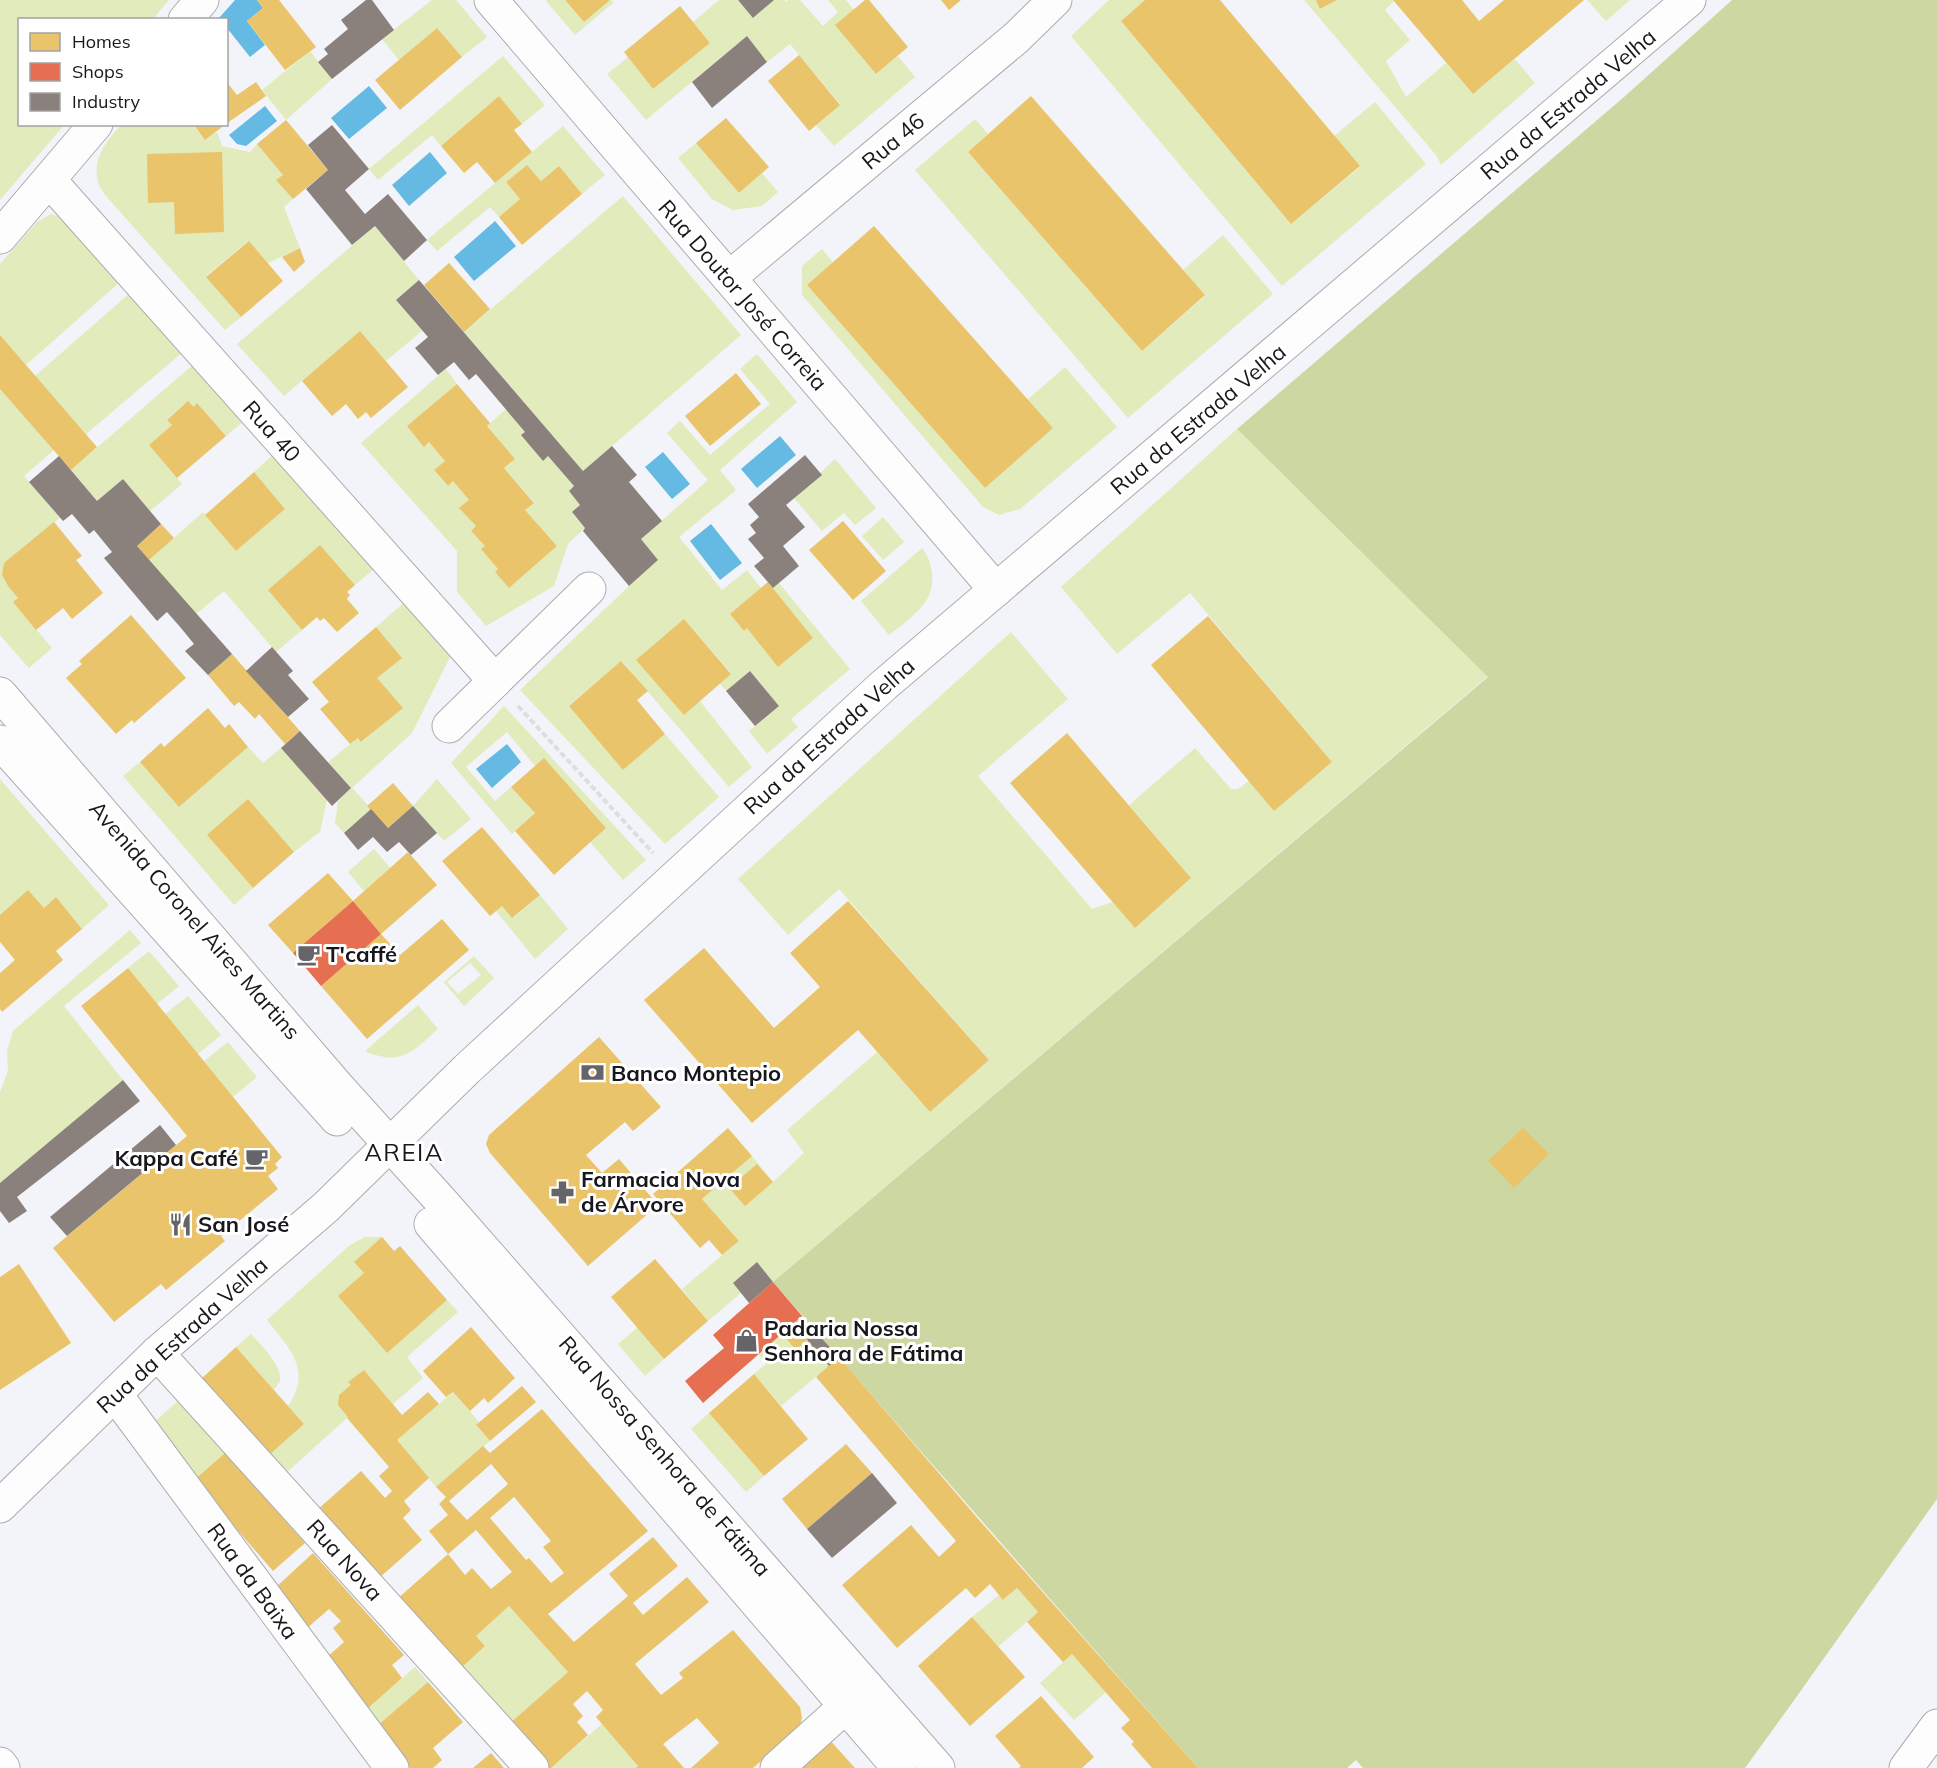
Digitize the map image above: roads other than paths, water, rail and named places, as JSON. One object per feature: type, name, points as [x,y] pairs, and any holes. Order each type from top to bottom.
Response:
[{"type":"street","points":[[187,18],[202,0]]},
{"type":"street","name":"Rua Doutor José Correia","points":[[491,0],[996,590]]},
{"type":"street","name":"Rua 46","points":[[729,278],[1016,38],[1055,0]]},
{"type":"street","name":"Rua da Estrada Velha","points":[[0,1506],[157,1353],[314,1218],[467,1069],[884,685],[1689,0]]},
{"type":"street","points":[[0,237],[94,126]]},
{"type":"street","name":"Rua 40","points":[[49,180],[495,681]]},
{"type":"street","points":[[449,726],[589,589]]},
{"type":"street","name":"Avenida Coronel Aires Martins","points":[[0,694],[338,1087],[382,1153]]},
{"type":"street","name":"Avenida Coronel Aires Martins","points":[[0,742],[382,1153]]},
{"type":"street","name":"Rua Nossa Senhora de Fátima","points":[[382,1153],[856,1696],[938,1768]]},
{"type":"street","name":"Rua Nova","points":[[157,1353],[532,1768]]},
{"type":"street","name":"Rua da Baixa","points":[[115,1394],[392,1768]]},
{"type":"street","points":[[777,1768],[856,1696]]},
{"type":"street","name":"Rua Nossa Senhora de Fátima","points":[[856,1696],[899,1768]]},
{"type":"street","points":[[1906,1768],[1937,1726]]},
{"type":"street","points":[[0,1764],[3,1768]]},
{"type":"water","points":[[235,0],[257,0],[263,8],[247,21],[265,45],[250,57],[228,29],[228,18],[219,18]]},
{"type":"water","points":[[369,86],[387,108],[349,139],[331,118]]},
{"type":"water","points":[[265,106],[277,121],[246,146],[237,144],[229,135]]},
{"type":"water","points":[[430,152],[447,173],[409,206],[392,185]]},
{"type":"water","points":[[495,221],[516,246],[474,281],[454,257]]},
{"type":"water","points":[[780,436],[796,455],[757,488],[741,469]]},
{"type":"water","points":[[663,452],[690,484],[672,499],[645,467]]},
{"type":"water","points":[[711,524],[742,563],[720,580],[690,541]]},
{"type":"water","points":[[507,744],[521,762],[492,788],[476,769]]},
{"type":"place","name":"T'caffé","points":[[308,954]]},
{"type":"place","name":"Banco Montepio","points":[[593,1073]]},
{"type":"place","name":"Kappa Café","points":[[256,1158]]},
{"type":"place","name":"Farmacia Nova de Árvore","points":[[563,1192]]},
{"type":"place","name":"San José","points":[[180,1224]]},
{"type":"place","name":"Padaria Nossa Senhora de Fátima","points":[[746,1341]]},
{"type":"district","name":"AREIA","points":[[404,1153]]}]
